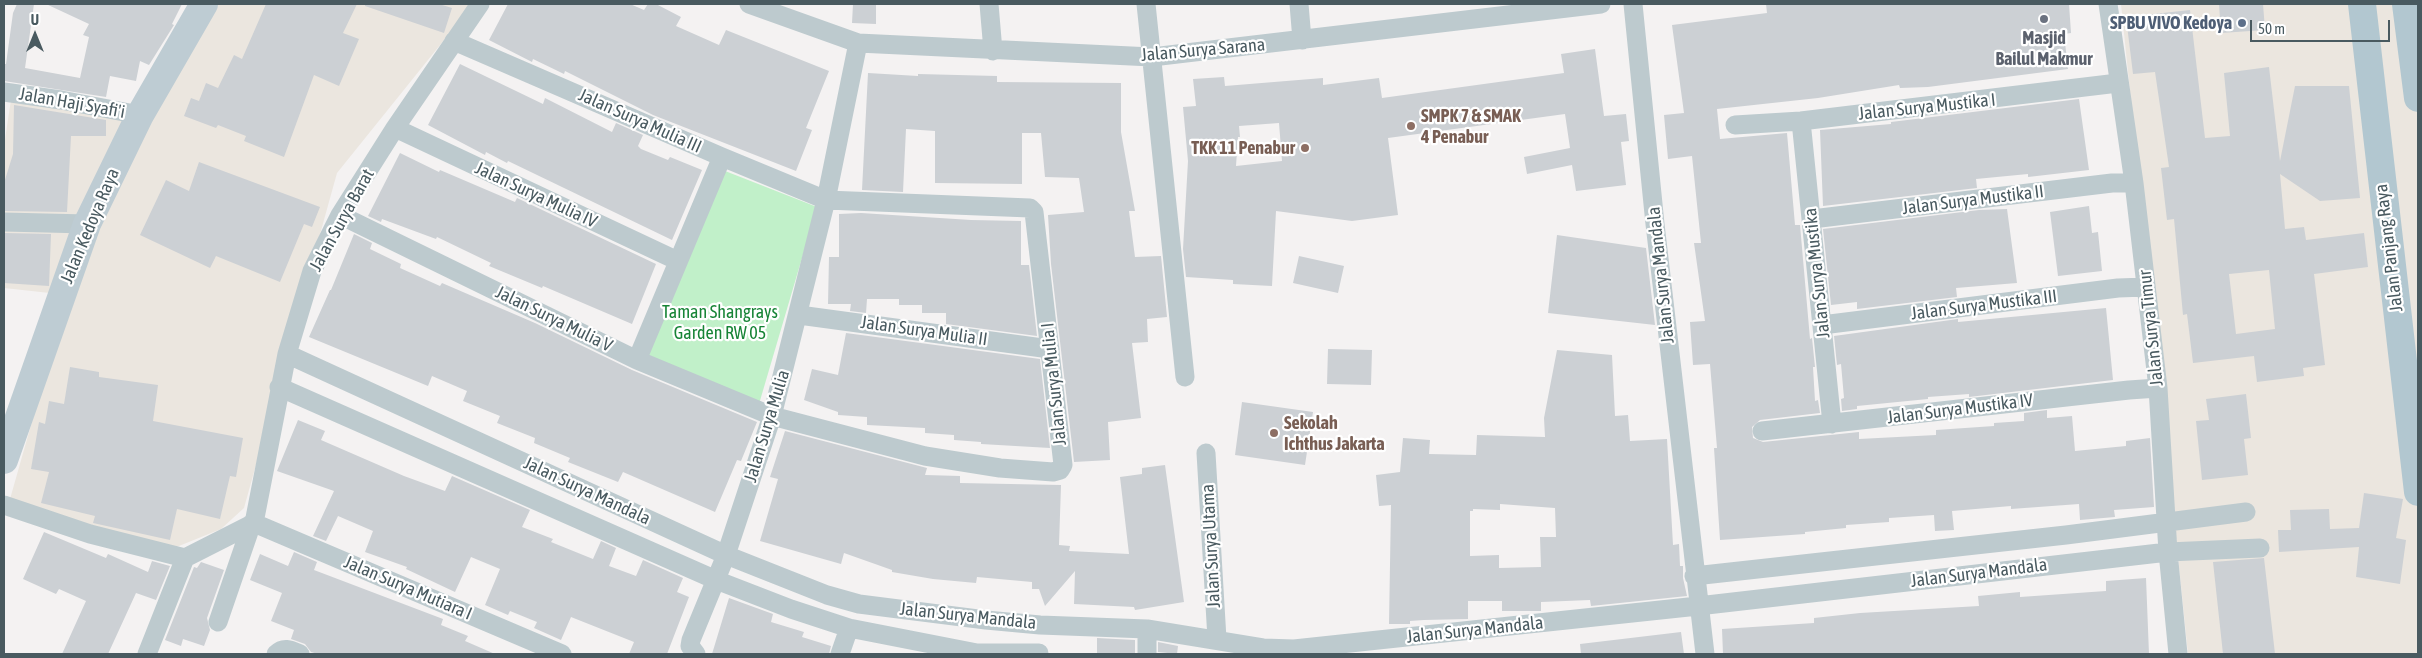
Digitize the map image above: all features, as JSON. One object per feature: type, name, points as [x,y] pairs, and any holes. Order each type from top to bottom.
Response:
[{"type":"main road","name":"Jalan Panjang Raya","points":[[2362,4],[2418,492]]},
{"type":"main road","points":[[2406,4],[2418,98]]},
{"type":"street","name":"Jalan Kedoya Raya","points":[[4,460],[87,224],[140,115],[204,4]]},
{"type":"street","name":"Jalan Surya Barat","points":[[218,622],[253,523],[279,387],[312,271],[340,215],[395,128],[480,4]]},
{"type":"street","name":"Jalan Surya Sarana","points":[[749,4],[858,43],[993,51],[1152,57],[1601,4]]},
{"type":"street","points":[[988,4],[993,51]]},
{"type":"street","points":[[1146,4],[1185,377]]},
{"type":"street","points":[[1300,4],[1302,40]]},
{"type":"street","name":"Jalan Surya Mandala","points":[[1633,4],[1694,576],[1705,654]]},
{"type":"street","name":"Jalan Surya Timur","points":[[2108,4],[2134,183],[2158,388],[2168,552],[2178,654]]},
{"type":"street","name":"Jalan Surya Mulia III","points":[[454,41],[722,158],[826,200]]},
{"type":"street","name":"Jalan Surya Mulia","points":[[696,654],[690,646],[691,640],[726,555],[772,416],[799,315],[826,200],[858,43]]},
{"type":"street","name":"Jalan Surya Mustika I","points":[[1735,125],[1801,121],[2118,83]]},
{"type":"street","name":"Jalan Haji Syafi'i","points":[[4,92],[61,100],[140,115]]},
{"type":"street","name":"Jalan Surya Mustika","points":[[1801,121],[1832,424]]},
{"type":"street","name":"Jalan Surya Mulia IV","points":[[395,128],[678,261]]},
{"type":"street","points":[[637,360],[722,158]]},
{"type":"street","name":"Jalan Surya Mustika II","points":[[1812,219],[2112,183],[2134,183]]},
{"type":"street","name":"Jalan Surya Mulia I","points":[[772,416],[925,456],[1000,468],[1053,472],[1060,470],[1062,465],[1034,212],[1030,208],[826,200]]},
{"type":"street","name":"Jalan Surya Mulia V","points":[[340,215],[637,360],[772,416]]},
{"type":"street","points":[[4,222],[87,224]]},
{"type":"street","name":"Jalan Surya Mustika III","points":[[1822,325],[2118,288],[2146,287]]},
{"type":"street","name":"Jalan Surya Mulia II","points":[[799,315],[1050,349]]},
{"type":"street","name":"Jalan Surya Mandala","points":[[287,354],[726,555],[794,584],[859,604],[1040,625],[1147,629],[1263,648],[1294,649],[1698,606],[2168,552],[2260,548]]},
{"type":"street","name":"Jalan Surya Mandala","points":[[279,387],[716,580],[792,609],[849,628],[977,653],[1039,654]]},
{"type":"street","name":"Jalan Surya Mustika IV","points":[[1762,431],[2158,388]]},
{"type":"street","name":"Jalan Surya Utama","points":[[1206,453],[1217,639]]},
{"type":"street","points":[[4,505],[90,534],[185,558]]},
{"type":"street","name":"Jalan Surya Mandala","points":[[1694,576],[2246,512]]},
{"type":"street","points":[[147,654],[185,558],[253,523]]},
{"type":"street","name":"Jalan Surya Mutiara I","points":[[253,523],[562,654]]},
{"type":"street","points":[[1966,545],[1969,574]]},
{"type":"street","points":[[1039,654],[1040,625]]},
{"type":"street","points":[[840,654],[849,628]]},
{"type":"street","points":[[1147,629],[1147,654]]},
{"type":"street","points":[[276,654],[280,650],[288,648],[300,654]]},
{"type":"shaded area","points":[[196,4],[473,4],[337,173],[244,508],[221,529],[174,548],[115,535],[10,499],[68,295],[4,288],[4,146],[12,93],[133,117]]},
{"type":"shaded area","points":[[2121,4],[2418,4],[2418,654],[2188,654]]},
{"type":"green space","name":"Taman Shangrays Garden RW 05","points":[[720,169],[817,207],[759,404],[642,356]]},
{"type":"building","points":[[17,4],[34,4],[25,68],[80,78],[89,37],[83,35],[89,24],[46,4],[182,4],[172,24],[174,25],[149,65],[140,61],[136,81],[110,76],[106,97],[4,81],[4,64],[6,64],[13,13]]},
{"type":"building","points":[[266,4],[357,4],[343,33],[359,39],[339,86],[314,75],[284,157],[244,141],[246,136],[218,125],[216,128],[184,116],[191,98],[199,101],[206,83],[218,88],[234,55],[242,59]]},
{"type":"building","points":[[365,4],[439,4],[452,8],[444,33],[365,6]]},
{"type":"building","points":[[508,4],[630,4],[644,10],[648,4],[656,4],[681,17],[676,26],[719,45],[726,30],[829,71],[806,128],[812,130],[796,171],[653,115],[565,71],[564,74],[533,59],[532,62],[489,40]]},
{"type":"building","points":[[853,4],[876,5],[876,24],[852,23]]},
{"type":"building","points":[[1766,4],[2069,4],[2071,33],[2064,34],[2068,69],[1928,87],[1900,88],[1899,85],[1818,98],[1717,109],[1720,139],[1787,133],[1795,225],[1800,225],[1810,339],[1812,338],[1815,367],[1813,367],[1815,401],[1818,400],[1820,413],[1760,420],[1752,427],[1753,438],[1763,442],[1859,432],[1859,439],[1936,435],[1936,430],[1994,426],[1994,423],[2024,421],[2024,413],[2047,410],[2047,418],[2072,416],[2075,451],[2126,446],[2126,441],[2150,438],[2154,507],[2114,510],[2115,517],[2080,520],[2079,504],[2011,509],[2011,506],[1952,511],[1954,530],[1935,531],[1934,515],[1889,518],[1889,522],[1846,525],[1846,528],[1805,532],[1805,534],[1720,540],[1714,448],[1717,448],[1710,364],[1693,365],[1690,322],[1705,321],[1694,243],[1701,243],[1692,156],[1668,159],[1664,115],[1684,113],[1672,25],[1767,13]]},
{"type":"building","name":"SPBU VIVO Kedoya","points":[[2219,4],[2263,4],[2265,30],[2221,33]]},
{"type":"building","points":[[2190,10],[2205,138],[2230,136],[2224,73],[2269,67],[2280,161],[2295,86],[2349,86],[2360,198],[2320,201],[2280,174],[2285,229],[2304,227],[2306,240],[2364,233],[2368,267],[2314,274],[2325,365],[2303,368],[2304,376],[2257,382],[2254,356],[2193,363],[2187,314],[2183,315],[2174,219],[2167,220],[2161,168],[2169,167],[2155,72],[2133,74],[2126,17]],"holes":[[[2269,270],[2275,329],[2236,334],[2229,274]]]},
{"type":"building","points":[[1595,49],[1604,116],[1626,114],[1629,141],[1621,142],[1626,185],[1576,191],[1572,165],[1527,174],[1524,157],[1570,148],[1565,114],[1388,138],[1398,215],[1352,221],[1276,211],[1272,286],[1233,284],[1233,280],[1186,277],[1183,249],[1188,161],[1183,107],[1196,106],[1193,79],[1224,77],[1225,86],[1323,78],[1323,85],[1379,78],[1382,98],[1564,73],[1561,54]],"holes":[[[1279,123],[1282,161],[1236,166],[1238,137],[1240,137],[1239,126]]]},
{"type":"building","points":[[460,64],[543,104],[545,98],[612,132],[616,123],[643,135],[638,146],[641,149],[668,160],[670,157],[702,170],[672,240],[508,161],[507,163],[486,152],[485,155],[428,125]]},
{"type":"building","points":[[868,73],[918,76],[918,74],[997,76],[997,82],[1121,83],[1121,132],[1135,211],[1129,211],[1135,257],[1161,256],[1167,317],[1147,319],[1148,342],[1132,343],[1141,418],[1108,422],[1110,460],[1074,462],[1051,264],[1048,215],[1084,212],[1079,178],[1045,177],[1041,133],[1022,133],[1022,184],[935,183],[935,131],[906,129],[903,192],[862,190]]},
{"type":"building","points":[[2079,99],[2089,170],[2028,177],[2028,174],[1976,179],[1977,188],[1823,206],[1820,130],[1891,124],[1891,122]]},
{"type":"building","points":[[14,105],[106,120],[106,136],[71,136],[67,212],[4,211],[4,183],[13,154]]},
{"type":"building","points":[[400,153],[439,172],[440,170],[515,202],[517,198],[656,264],[632,324],[543,286],[542,288],[489,266],[491,263],[437,237],[436,239],[382,219],[381,222],[368,216]]},
{"type":"building","points":[[199,162],[320,207],[312,227],[304,224],[280,282],[216,256],[210,268],[140,235],[166,180],[189,191]]},
{"type":"building","points":[[2089,206],[2092,233],[2098,232],[2102,271],[2058,276],[2050,212]]},
{"type":"building","points":[[2007,209],[2017,283],[1956,288],[1957,297],[1857,309],[1857,302],[1831,305],[1823,229],[1979,210]]},
{"type":"building","points":[[861,213],[1021,221],[1021,265],[1029,265],[1037,336],[946,324],[946,313],[922,313],[922,305],[899,305],[899,299],[867,299],[866,313],[850,311],[851,304],[828,304],[829,257],[839,257],[839,214]]},
{"type":"building","points":[[4,233],[51,234],[49,286],[4,283]]},
{"type":"building","points":[[354,234],[372,243],[370,249],[401,264],[400,268],[440,286],[442,283],[535,323],[632,370],[757,422],[741,461],[737,460],[715,512],[623,472],[618,482],[568,462],[570,458],[534,443],[535,438],[497,423],[500,416],[463,401],[467,391],[432,376],[428,386],[309,337]]},
{"type":"building","points":[[1557,235],[1646,248],[1655,325],[1548,313]]},
{"type":"building","points":[[1299,256],[1344,266],[1338,293],[1293,283]]},
{"type":"building","points":[[2106,308],[2113,380],[1969,397],[1969,394],[1928,397],[1928,399],[1857,406],[1857,409],[1842,411],[1841,399],[1844,398],[1841,364],[1837,365],[1834,336],[1958,319],[1958,322]]},
{"type":"building","points":[[846,333],[1040,359],[1050,448],[981,444],[981,442],[954,440],[954,435],[925,433],[925,428],[867,425],[867,417],[838,415],[838,412],[804,400],[812,369],[838,375]]},
{"type":"building","points":[[1328,349],[1372,350],[1371,385],[1327,384]]},
{"type":"building","points":[[1557,350],[1612,355],[1615,416],[1628,415],[1630,441],[1667,439],[1673,545],[1679,544],[1680,566],[1683,566],[1683,578],[1687,596],[1591,606],[1590,600],[1541,602],[1541,611],[1502,611],[1502,601],[1468,601],[1468,619],[1424,620],[1410,621],[1410,624],[1389,624],[1391,505],[1379,506],[1376,475],[1400,472],[1403,438],[1430,440],[1429,454],[1476,455],[1477,435],[1545,437],[1544,418]],"holes":[[[1500,504],[1555,508],[1556,537],[1540,537],[1541,567],[1499,568],[1499,555],[1470,556],[1470,511],[1473,511],[1473,509],[1500,510]]]},
{"type":"building","points":[[70,367],[99,372],[99,377],[158,385],[153,421],[243,438],[236,477],[230,476],[220,519],[177,509],[170,540],[93,523],[95,516],[41,503],[49,472],[31,469],[39,422],[45,424],[49,401],[64,404]]},
{"type":"building","points":[[2246,394],[2251,438],[2244,439],[2248,475],[2202,480],[2196,421],[2209,420],[2206,399]]},
{"type":"building","name":"Sekolah Ichthus Jakarta","points":[[1242,402],[1313,412],[1305,465],[1235,455]]},
{"type":"building","points":[[298,420],[325,431],[321,440],[404,476],[445,491],[452,476],[530,510],[522,527],[553,539],[551,542],[593,559],[601,541],[616,548],[609,566],[636,576],[643,560],[683,578],[677,592],[689,597],[667,654],[629,654],[634,642],[571,617],[561,640],[534,628],[537,622],[510,611],[508,615],[485,605],[500,569],[471,557],[455,592],[406,569],[407,567],[365,552],[373,531],[338,516],[326,541],[313,536],[334,491],[277,471]]},
{"type":"building","points":[[785,431],[927,468],[925,475],[960,476],[960,483],[1061,485],[1059,545],[1070,546],[1069,551],[1129,554],[1120,477],[1142,474],[1142,468],[1165,465],[1184,602],[1135,610],[1134,607],[1074,604],[1075,571],[1045,606],[1039,589],[1032,589],[1032,582],[977,577],[976,583],[933,579],[892,572],[892,570],[844,553],[841,564],[760,541],[778,479],[770,477]]},
{"type":"building","points":[[2364,493],[2403,499],[2396,538],[2406,540],[2400,584],[2356,577],[2359,547],[2279,552],[2278,530],[2291,530],[2290,510],[2329,509],[2330,529],[2359,528]]},
{"type":"building","points":[[44,532],[106,558],[108,554],[148,572],[152,561],[170,566],[156,600],[136,593],[108,654],[62,654],[86,601],[59,589],[56,594],[23,579]]},
{"type":"building","points":[[294,552],[317,562],[314,570],[443,619],[441,625],[468,636],[465,641],[495,654],[318,654],[311,652],[305,644],[291,639],[294,630],[271,621],[282,593],[250,580],[260,554],[288,566]]},
{"type":"building","points":[[2264,558],[2275,654],[2223,654],[2213,562]]},
{"type":"building","points":[[201,562],[224,570],[207,618],[210,630],[204,646],[183,639],[181,646],[165,640],[194,567],[197,568]]},
{"type":"building","points":[[2146,578],[2149,654],[1723,654],[1722,629],[1814,623],[1814,618],[1860,613],[1979,606],[1978,596],[2020,592],[2020,597],[2106,591],[2106,581]]},
{"type":"building","points":[[729,598],[773,614],[771,622],[804,632],[802,637],[831,646],[829,654],[712,654]]},
{"type":"building","points":[[1681,632],[1684,654],[1581,654],[1580,644]]},
{"type":"building","points":[[1097,638],[1135,640],[1135,654],[1097,654]]},
{"type":"building","points":[[1158,642],[1178,646],[1177,654],[1158,652]]},
{"type":"place","name":"Masjid Bailul Makmur","points":[[2044,19]]},
{"type":"place","name":"SPBU VIVO Kedoya","points":[[2242,23]]},
{"type":"place","name":"SMPK 7 & SMAK 4 Penabur","points":[[1411,126]]},
{"type":"place","name":"TKK 11 Penabur","points":[[1305,148]]},
{"type":"place","name":"Sekolah Ichthus Jakarta","points":[[1274,433]]}]
